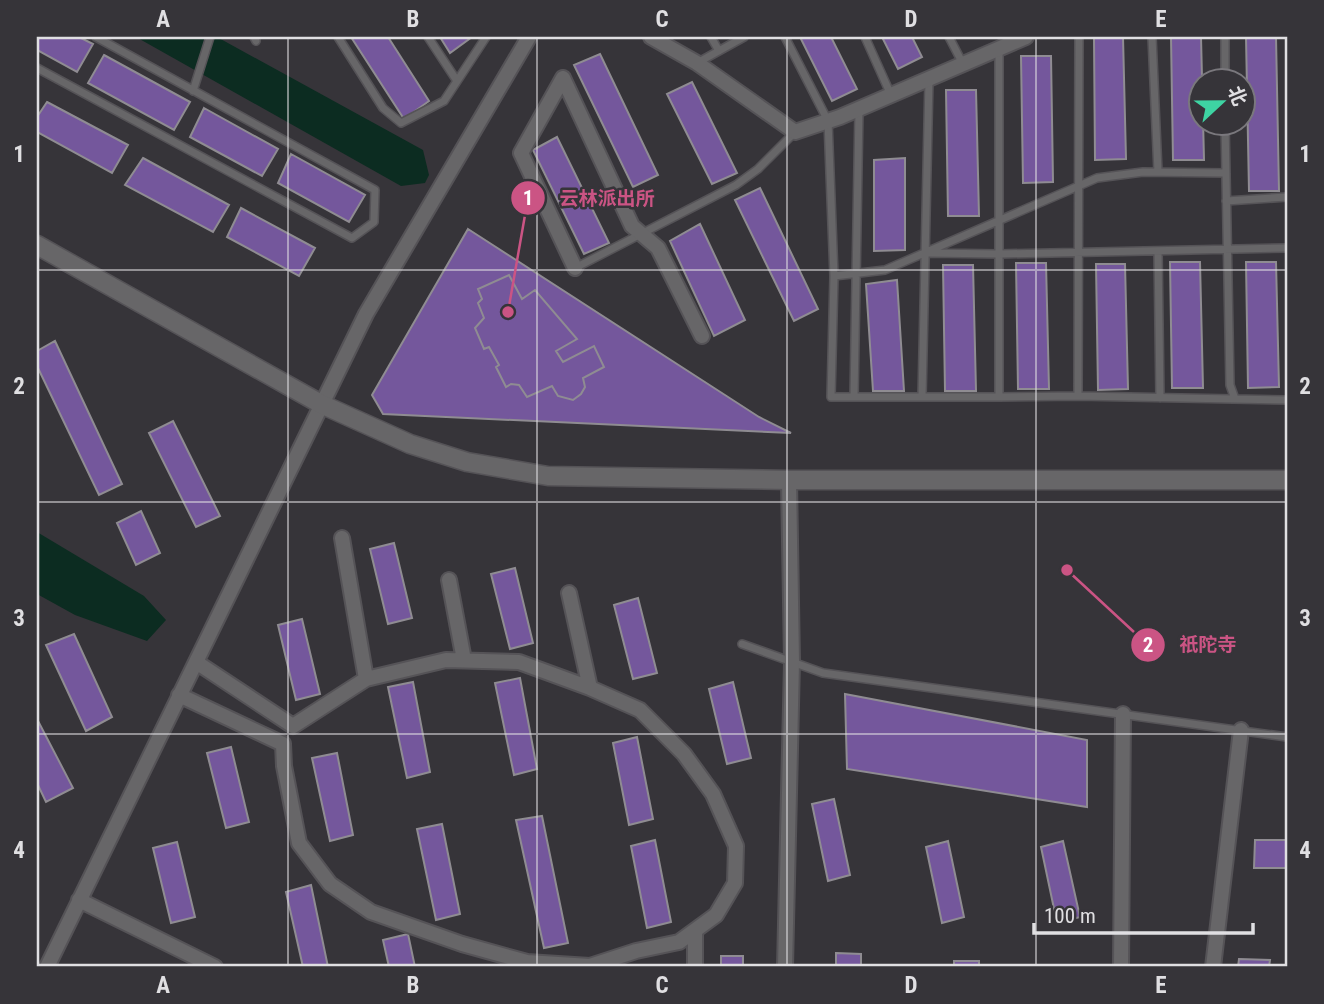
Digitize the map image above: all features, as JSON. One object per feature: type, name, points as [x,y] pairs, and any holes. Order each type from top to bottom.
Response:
[{"type":"street","points":[[47,967],[366,314],[529,37]]},
{"type":"street","points":[[651,37],[697,62],[794,132],[859,109],[1026,37]]},
{"type":"street","points":[[575,268],[521,153],[563,78],[632,226],[658,248],[702,336]]},
{"type":"street","points":[[37,245],[321,404],[410,444],[467,463],[548,476],[789,480],[1287,480]]},
{"type":"street","points":[[785,967],[792,662],[789,480]]},
{"type":"street","points":[[342,538],[366,679]]},
{"type":"street","points":[[450,580],[464,660]]},
{"type":"street","points":[[569,593],[590,688]]},
{"type":"street","points":[[179,695],[283,744],[284,766],[299,843],[330,884],[371,912],[462,944],[527,962],[590,966],[622,962],[679,942],[695,931],[716,915],[735,883],[736,846],[713,794],[684,754],[640,710],[590,688],[519,662],[446,660],[366,679],[293,726],[196,662]]},
{"type":"street","points":[[1121,967],[1123,714]]},
{"type":"street","points":[[1213,967],[1241,730]]},
{"type":"street","points":[[79,900],[215,967]]},
{"type":"street","points":[[695,931],[695,967]]},
{"type":"lane","points":[[37,68],[352,238],[374,222],[375,190],[96,37]]},
{"type":"lane","points":[[193,91],[210,37]]},
{"type":"lane","points":[[338,37],[383,108],[401,122],[444,101],[486,37]]},
{"type":"lane","points":[[428,37],[457,81]]},
{"type":"lane","points":[[711,37],[719,51]]},
{"type":"lane","points":[[697,62],[744,37]]},
{"type":"lane","points":[[785,37],[828,121],[834,276],[831,397],[1078,396],[1287,400]]},
{"type":"lane","points":[[865,37],[891,95]]},
{"type":"lane","points":[[949,37],[963,64]]},
{"type":"lane","points":[[1078,396],[1079,37]]},
{"type":"lane","points":[[1152,37],[1158,172]]},
{"type":"lane","points":[[1225,37],[1225,66]]},
{"type":"lane","points":[[999,49],[999,397]]},
{"type":"lane","points":[[922,397],[929,78]]},
{"type":"lane","points":[[854,397],[859,109]]},
{"type":"lane","points":[[575,268],[736,185],[758,169],[794,132]]},
{"type":"lane","points":[[1225,136],[1230,385],[1235,399]]},
{"type":"lane","points":[[834,276],[885,270],[1097,178],[1143,172],[1226,173]]},
{"type":"lane","points":[[1226,201],[1287,197]]},
{"type":"lane","points":[[925,253],[1287,248]]},
{"type":"lane","points":[[1158,251],[1160,398]]},
{"type":"lane","points":[[742,644],[823,673],[1287,737]]},
{"type":"shaded area","points":[[136,37],[217,37],[423,150],[429,175],[425,183],[401,186]]},
{"type":"shaded area","points":[[37,532],[144,596],[166,620],[147,641],[75,615],[37,594]]},
{"type":"building","points":[[37,37],[79,37],[93,44],[77,72],[37,50]]},
{"type":"building","points":[[351,37],[388,37],[429,101],[404,119]]},
{"type":"building","points":[[440,37],[472,37],[450,53]]},
{"type":"building","points":[[800,37],[831,37],[857,89],[832,101]]},
{"type":"building","points":[[882,37],[912,37],[922,57],[898,69]]},
{"type":"building","points":[[1094,37],[1123,37],[1126,159],[1095,160]]},
{"type":"building","points":[[1171,37],[1201,37],[1202,66],[1188,66],[1188,136],[1203,136],[1204,160],[1173,160]]},
{"type":"building","points":[[1246,37],[1276,37],[1279,191],[1249,191],[1248,136],[1258,136],[1258,66],[1247,66]]},
{"type":"building","points":[[600,54],[658,175],[633,187],[574,65]]},
{"type":"building","points":[[104,55],[190,102],[174,130],[88,83]]},
{"type":"building","points":[[1021,56],[1051,56],[1053,182],[1023,183]]},
{"type":"building","points":[[692,82],[737,173],[712,184],[667,94]]},
{"type":"building","points":[[946,90],[976,90],[979,216],[948,216]]},
{"type":"building","points":[[47,102],[128,145],[112,173],[37,132],[37,117]]},
{"type":"building","points":[[204,108],[278,149],[262,176],[190,137]]},
{"type":"building","points":[[557,137],[609,243],[584,254],[533,150]]},
{"type":"building","points":[[291,154],[365,195],[349,222],[278,183]]},
{"type":"building","points":[[143,158],[229,205],[213,232],[125,185]]},
{"type":"building","points":[[905,158],[905,250],[874,251],[874,160]]},
{"type":"building","points":[[760,188],[818,309],[794,321],[735,200]]},
{"type":"building","points":[[241,208],[315,248],[299,276],[227,237]]},
{"type":"building","points":[[700,224],[745,320],[714,336],[670,241]]},
{"type":"building","points":[[468,229],[759,417],[791,433],[383,414],[372,395]]},
{"type":"building","points":[[1170,262],[1200,262],[1203,388],[1172,388]]},
{"type":"building","points":[[1246,262],[1276,262],[1279,387],[1248,388]]},
{"type":"building","points":[[1016,263],[1046,263],[1049,389],[1018,389]]},
{"type":"building","points":[[1096,264],[1125,264],[1128,389],[1098,390]]},
{"type":"building","points":[[943,265],[973,265],[976,391],[945,391]]},
{"type":"building","points":[[509,275],[522,299],[535,290],[577,339],[556,351],[563,362],[594,346],[604,367],[583,378],[585,387],[573,400],[558,396],[552,386],[527,397],[519,385],[511,384],[506,387],[496,367],[499,365],[489,347],[484,349],[475,328],[484,318],[478,303],[482,299],[478,289]]},
{"type":"building","points":[[897,280],[904,391],[873,391],[866,284]]},
{"type":"building","points":[[55,341],[122,484],[99,495],[37,366],[37,351]]},
{"type":"building","points":[[173,421],[220,516],[196,527],[149,433]]},
{"type":"building","points":[[141,511],[160,553],[136,565],[117,523]]},
{"type":"building","points":[[394,543],[412,618],[388,624],[370,549]]},
{"type":"building","points":[[515,568],[533,643],[510,649],[491,574]]},
{"type":"building","points":[[638,598],[657,673],[633,679],[614,605]]},
{"type":"building","points":[[302,619],[320,694],[296,700],[278,625]]},
{"type":"building","points":[[74,634],[112,717],[86,731],[46,645]]},
{"type":"building","points":[[520,678],[537,769],[514,775],[495,683]]},
{"type":"building","points":[[413,682],[430,772],[407,778],[388,687]]},
{"type":"building","points":[[733,682],[751,758],[727,764],[709,689]]},
{"type":"building","points":[[845,694],[1087,740],[1087,807],[847,769]]},
{"type":"building","points":[[37,719],[73,788],[46,802],[37,783]]},
{"type":"building","points":[[637,737],[653,819],[629,825],[613,743]]},
{"type":"building","points":[[231,747],[249,822],[226,828],[207,753]]},
{"type":"building","points":[[337,753],[353,835],[330,841],[312,758]]},
{"type":"building","points":[[834,799],[850,875],[828,881],[812,804]]},
{"type":"building","points":[[542,816],[568,943],[544,948],[516,820]]},
{"type":"building","points":[[442,824],[460,914],[436,920],[417,829]]},
{"type":"building","points":[[655,840],[671,922],[647,928],[631,846]]},
{"type":"building","points":[[1255,840],[1287,840],[1287,868],[1254,868]]},
{"type":"building","points":[[948,841],[964,917],[942,923],[926,847]]},
{"type":"building","points":[[1063,841],[1080,917],[1057,923],[1041,847]]},
{"type":"building","points":[[177,842],[195,917],[171,923],[153,848]]},
{"type":"building","points":[[311,885],[328,967],[303,967],[286,892]]},
{"type":"building","points":[[408,934],[415,967],[389,967],[383,940]]},
{"type":"building","points":[[836,953],[861,954],[861,967],[836,967]]},
{"type":"building","points":[[721,956],[743,956],[743,967],[721,967]]},
{"type":"building","points":[[1239,959],[1270,960],[1269,967],[1238,967]]},
{"type":"building","points":[[954,961],[979,961],[979,967],[954,967]]},
{"type":"place","name":"云林派出所","points":[[508,312]]},
{"type":"place","name":"祇陀寺","points":[[1067,570]]}]
